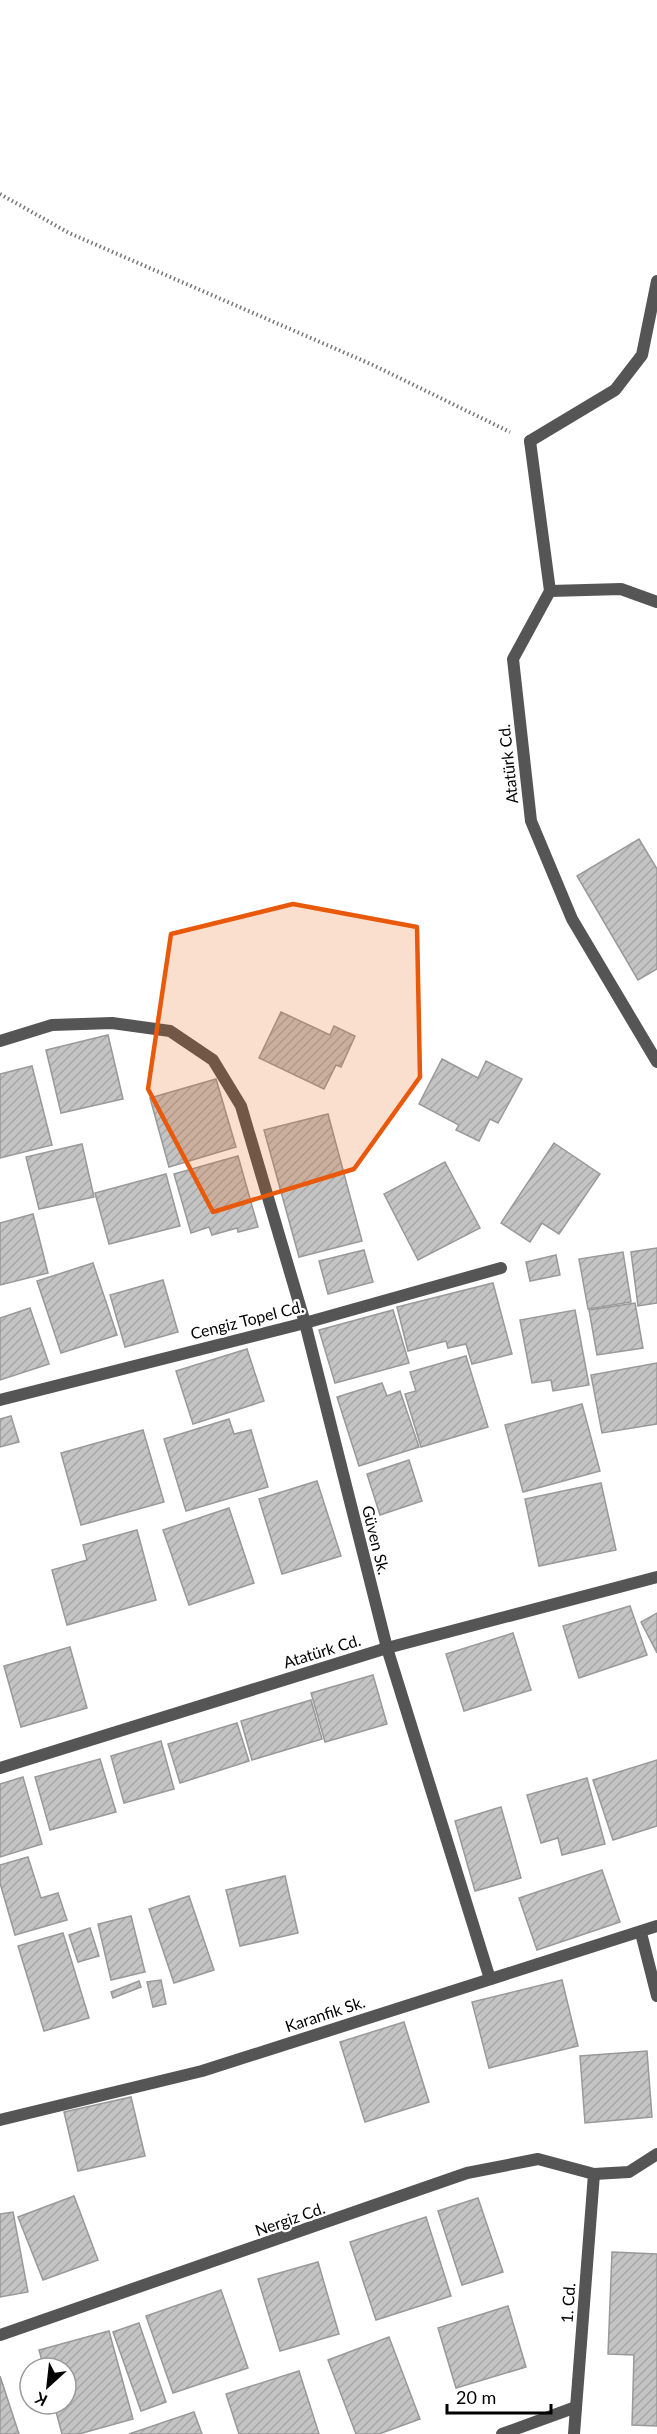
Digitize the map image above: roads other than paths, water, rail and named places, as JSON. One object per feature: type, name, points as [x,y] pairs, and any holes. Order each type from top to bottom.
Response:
[{"type":"street","points":[[657,281],[642,355],[615,390],[530,441],[550,591],[621,589],[657,602]]},
{"type":"street","name":"Atatürk Cd.","points":[[550,591],[513,658],[531,821],[572,919],[657,1062]]},
{"type":"street","name":"Güven Sk.","points":[[0,1041],[52,1025],[112,1023],[170,1031],[213,1060],[241,1106],[305,1323],[387,1648],[490,1979]]},
{"type":"street","name":"Cengiz Topel Cd.","points":[[0,1400],[305,1323],[501,1268]]},
{"type":"street","name":"Atatürk Cd.","points":[[0,1768],[387,1648],[657,1577]]},
{"type":"street","name":"Karanfik Sk.","points":[[0,2120],[202,2071],[657,1926]]},
{"type":"street","points":[[640,1933],[657,1996]]},
{"type":"street","name":"Nergiz Cd.","points":[[0,2336],[467,2174],[538,2159],[594,2174],[629,2172],[657,2154]]},
{"type":"street","name":"1. Cd.","points":[[574,2434],[594,2174]]},
{"type":"street","points":[[502,2434],[576,2407]]}]
